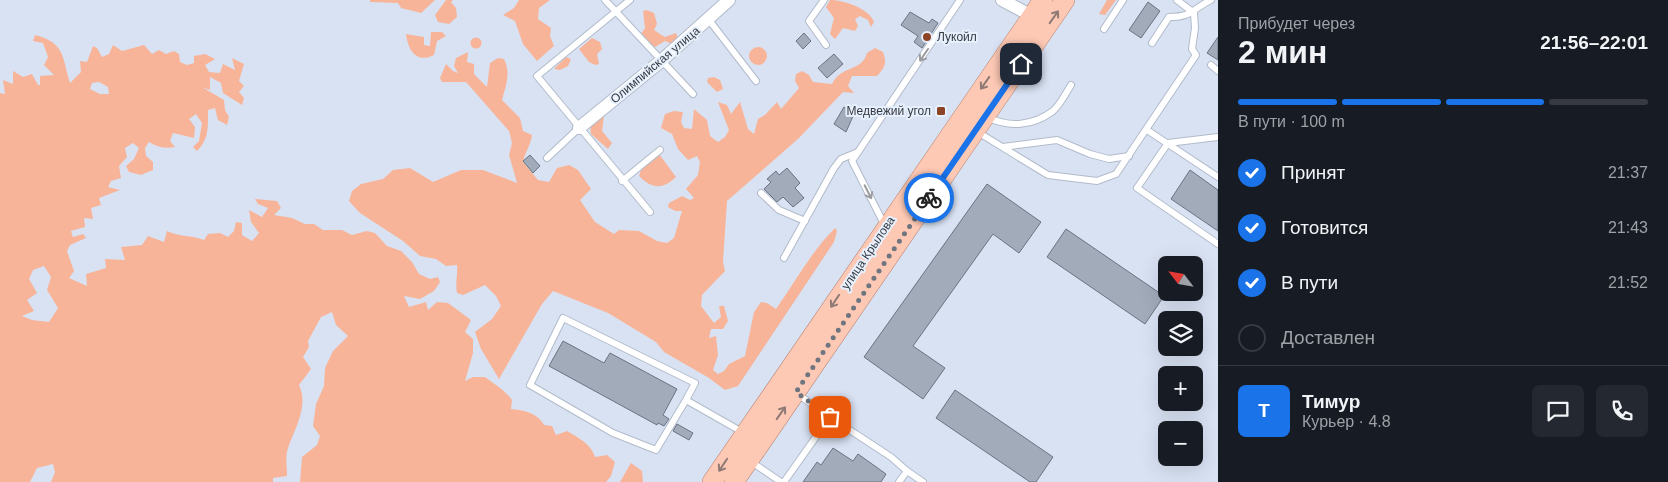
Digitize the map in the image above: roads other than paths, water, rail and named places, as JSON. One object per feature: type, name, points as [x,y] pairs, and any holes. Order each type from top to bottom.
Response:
[{"type":"main road","name":"улица Крылова","points":[[734,482],[749,460],[752,438],[885,227],[1043,0]]},
{"type":"main road","name":"улица Крылова","points":[[712,482],[796,392],[1065,0]]},
{"type":"street","name":"Олимпийская улица","points":[[579,128],[661,61],[709,20],[729,0]]},
{"type":"street","points":[[1002,0],[1032,16]]},
{"type":"lane","points":[[605,0],[693,94]]},
{"type":"lane","points":[[630,0],[537,76],[622,181],[650,212]]},
{"type":"lane","points":[[824,0],[809,21],[826,45]]},
{"type":"lane","points":[[885,227],[852,161],[960,0]]},
{"type":"lane","points":[[1104,29],[1123,0]]},
{"type":"lane","points":[[1177,0],[1194,12]]},
{"type":"lane","points":[[1152,43],[1169,17],[1181,17],[1194,12],[1201,5],[1211,0]]},
{"type":"lane","points":[[981,124],[1002,147],[1048,175],[1097,181],[1116,174],[1196,55],[1192,49],[1195,28],[1194,12]]},
{"type":"lane","points":[[709,20],[756,81]]},
{"type":"lane","points":[[1211,66],[1218,71]]},
{"type":"lane","points":[[981,124],[998,123],[1016,126],[1036,120],[1054,110],[1071,85]]},
{"type":"lane","points":[[547,158],[579,128]]},
{"type":"lane","points":[[1147,130],[1218,177]]},
{"type":"lane","points":[[1218,137],[1168,143],[1137,188],[1218,244]]},
{"type":"lane","points":[[1002,147],[1056,140],[1090,154],[1109,159],[1129,156]]},
{"type":"lane","points":[[622,181],[660,150]]},
{"type":"lane","points":[[784,258],[841,159],[859,151]]},
{"type":"lane","points":[[761,193],[778,210],[805,221]]},
{"type":"lane","points":[[562,318],[695,383],[686,400],[656,450],[613,433],[530,385],[562,318]]},
{"type":"lane","points":[[796,392],[924,482]]},
{"type":"lane","points":[[686,400],[752,438]]},
{"type":"lane","points":[[749,460],[782,482],[830,417]]},
{"type":"lane","points":[[899,482],[907,471]]},
{"type":"place","name":"Лукойл","points":[[927,37]]},
{"type":"place","name":"Медвежий угол","points":[[941,111]]}]
